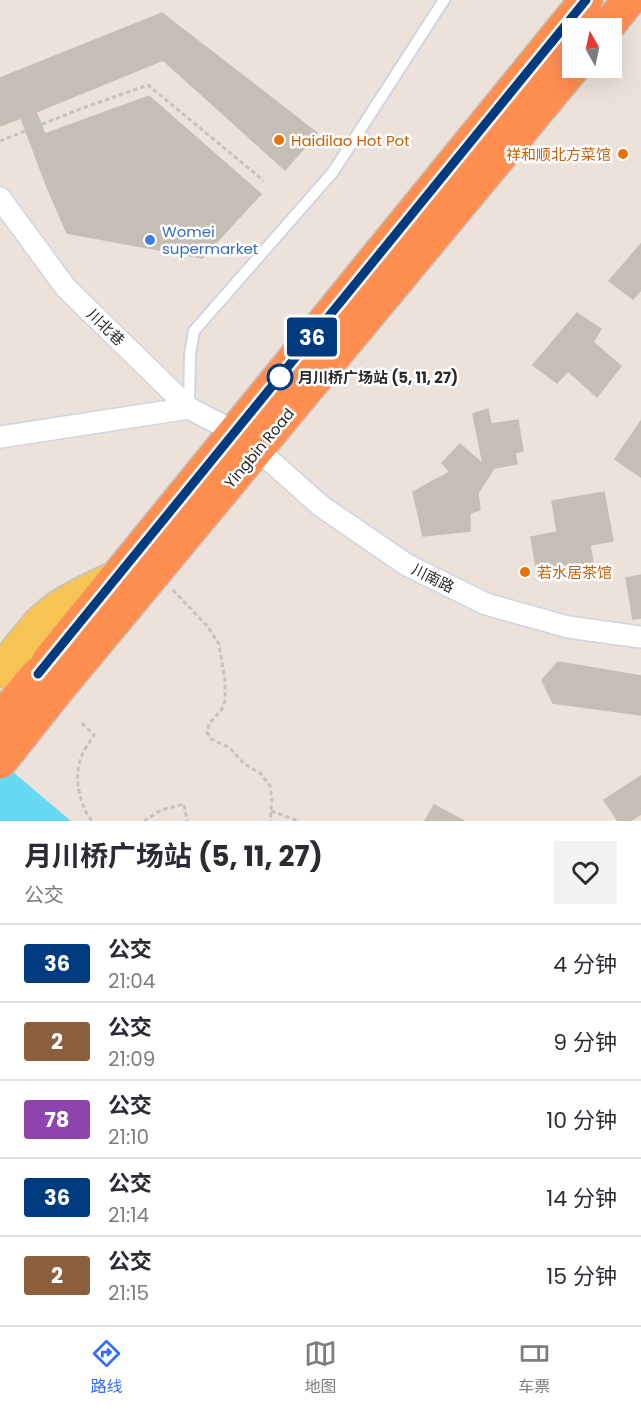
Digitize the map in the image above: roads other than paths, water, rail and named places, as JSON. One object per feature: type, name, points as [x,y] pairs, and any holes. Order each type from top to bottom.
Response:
[{"type":"highway","name":"Yingbin Road","points":[[28,671],[156,572],[246,441],[586,0]]},
{"type":"highway","points":[[614,18],[629,0]]},
{"type":"highway","name":"Yingbin Road","points":[[28,671],[246,441],[564,78]]},
{"type":"highway","points":[[0,719],[28,671]]},
{"type":"highway","points":[[0,762],[28,671]]},
{"type":"street","name":"川北巷","points":[[0,198],[66,288],[189,408],[246,441]]},
{"type":"street","points":[[0,437],[189,408]]},
{"type":"street","name":"川南路","points":[[246,441],[321,506],[407,565],[486,604],[568,627],[641,637]]},
{"type":"lane","points":[[189,408],[190,354],[194,331],[333,172],[444,0]]},
{"type":"water","points":[[0,761],[71,821],[0,821]]},
{"type":"place","name":"Haidilao Hot Pot","points":[[279,140]]},
{"type":"place","name":"祥和顺北方菜馆","points":[[623,154]]},
{"type":"place","name":"Womei supermarket","points":[[150,240]]},
{"type":"place","name":"月川桥广场站 (5, 11, 27)","points":[[280,377]]},
{"type":"place","name":"若水居茶馆","points":[[525,572]]}]
